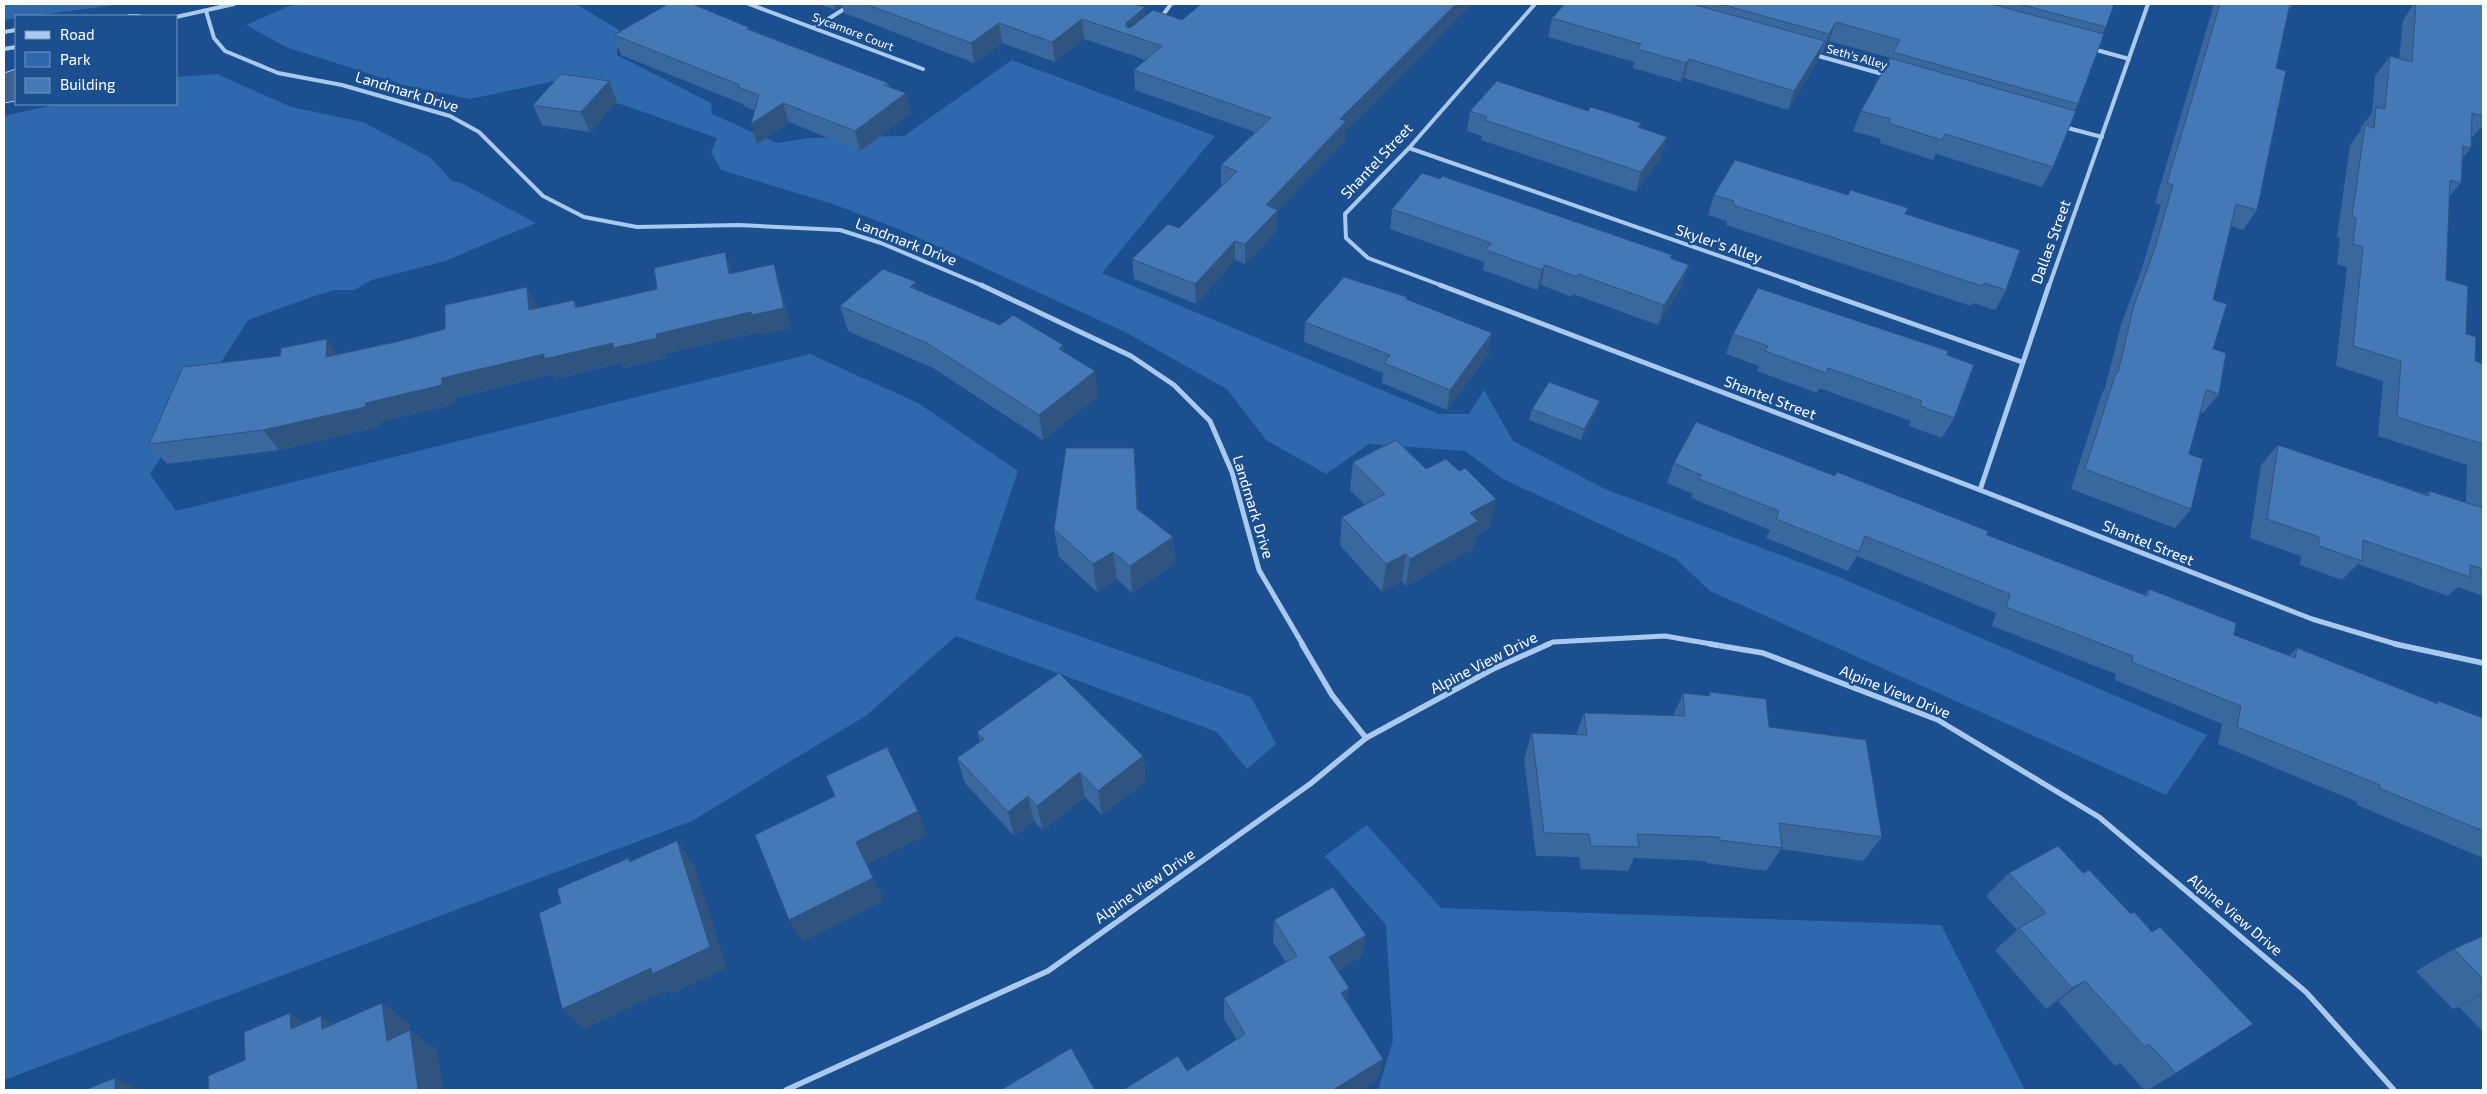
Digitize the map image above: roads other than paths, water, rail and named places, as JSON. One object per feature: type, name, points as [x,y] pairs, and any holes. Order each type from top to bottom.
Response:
[{"type":"street","points":[[178,16],[206,12],[234,4]]},
{"type":"street","name":"Sycamore Court","points":[[749,4],[923,69]]},
{"type":"street","points":[[814,28],[852,4]]},
{"type":"street","points":[[1153,26],[1171,4]]},
{"type":"street","name":"Shantel Street","points":[[1535,4],[1409,148],[1345,214],[1346,238],[1368,258],[1980,490],[2312,619],[2413,650],[2483,663]]},
{"type":"street","name":"Dallas Street","points":[[1980,490],[2022,362],[2148,4]]},
{"type":"street","name":"Landmark Drive","points":[[206,12],[214,38],[225,51],[278,73],[342,85],[450,116],[479,132],[544,196],[584,217],[637,227],[740,224],[840,230],[881,243],[978,284],[1131,356],[1174,385],[1210,421],[1232,472],[1259,570],[1332,695],[1366,738]]},
{"type":"street","points":[[2085,47],[2129,59]]},
{"type":"street","name":"Seth's Alley","points":[[1808,53],[1894,78]]},
{"type":"street","points":[[2054,124],[2102,137]]},
{"type":"street","name":"Skyler's Alley","points":[[1409,148],[2022,362]]},
{"type":"street","name":"Alpine View Drive","points":[[786,1090],[1048,971],[1310,784],[1366,738],[1493,669],[1553,642],[1665,636],[1763,653],[1938,720],[2099,817],[2306,992],[2394,1090]]}]
